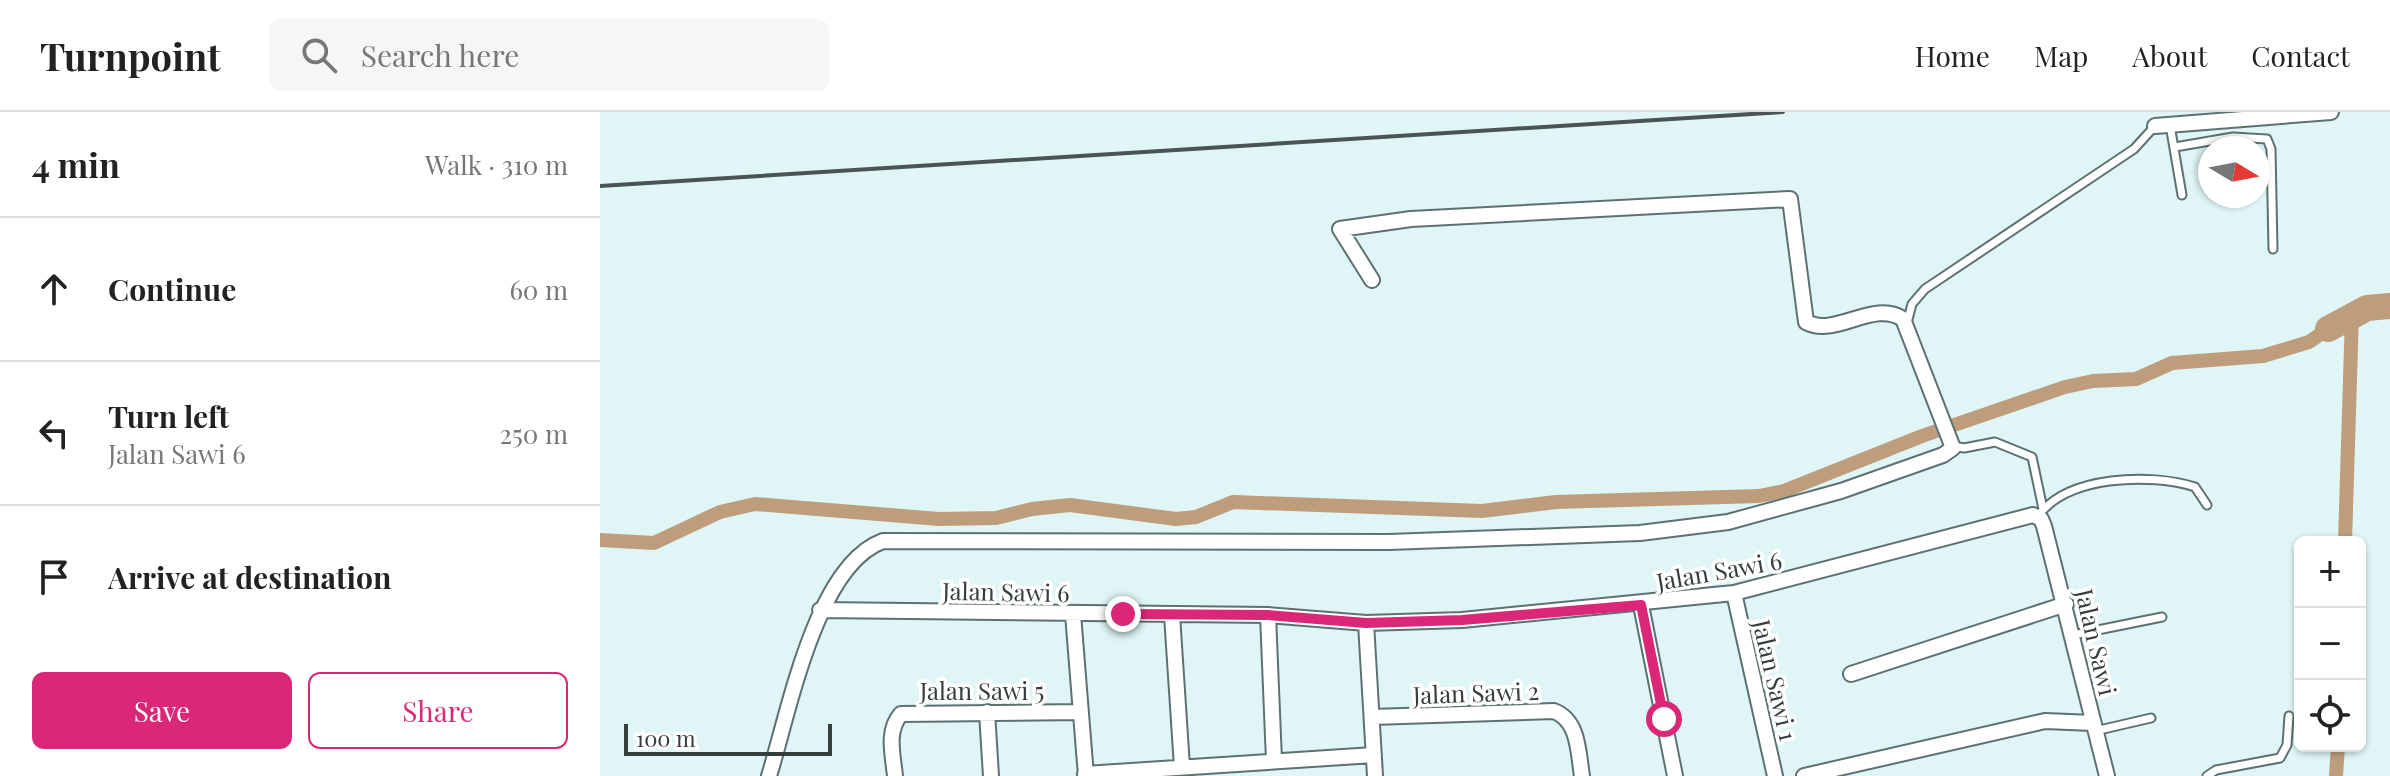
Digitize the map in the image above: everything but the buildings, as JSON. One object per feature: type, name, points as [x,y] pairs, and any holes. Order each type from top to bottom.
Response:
[{"type":"street","points":[[2162,126],[2331,112]]},
{"type":"street","points":[[769,776],[820,610],[857,555],[883,541],[1389,542],[1640,533],[1728,522],[1841,491],[1943,455],[1951,442],[1906,325],[1889,312],[1824,326],[1806,322],[1790,199],[1411,219],[1340,229],[1372,280]]},
{"type":"street","name":"Jalan Sawi 6","points":[[820,610],[1268,615],[1366,623],[1462,620],[1641,605],[1734,593],[2041,515]]},
{"type":"street","name":"Jalan Sawi","points":[[2041,515],[2066,604],[2107,776]]},
{"type":"street","name":"Jalan Sawi 1","points":[[1734,593],[1775,776]]},
{"type":"street","points":[[1851,674],[2066,604]]},
{"type":"street","points":[[1641,605],[1675,776]]},
{"type":"street","points":[[1073,614],[1086,775],[1374,755]]},
{"type":"street","points":[[1172,615],[1182,767]]},
{"type":"street","points":[[1268,615],[1274,761]]},
{"type":"street","points":[[1366,623],[1375,776]]},
{"type":"street","name":"Jalan Sawi 2","points":[[1372,717],[1554,711],[1566,716],[1573,727],[1582,776]]},
{"type":"street","points":[[987,712],[991,776]]},
{"type":"street","name":"Jalan Sawi 5","points":[[895,776],[891,734],[901,714],[1081,712]]},
{"type":"street","points":[[1804,776],[2045,721],[2094,727]]},
{"type":"lane","points":[[1906,325],[1912,304],[1925,289],[2134,149],[2162,126],[2175,147],[2182,195]]},
{"type":"lane","points":[[2175,147],[2233,137],[2267,139],[2271,149],[2273,249]]},
{"type":"lane","points":[[1951,442],[1964,448],[1995,442],[2032,457],[2041,515],[2087,486],[2137,481],[2195,487],[2207,505]]},
{"type":"lane","points":[[2073,635],[2162,617]]},
{"type":"lane","points":[[2207,776],[2216,770],[2280,758],[2287,745],[2289,716]]},
{"type":"lane","points":[[2094,727],[2151,718]]},
{"type":"waterway","points":[[2328,329],[2367,308],[2390,306]]},
{"type":"waterway","points":[[2345,536],[2352,314]]},
{"type":"waterway","points":[[600,540],[654,543],[720,512],[755,504],[939,519],[996,518],[1032,509],[1070,505],[1176,519],[1196,517],[1233,502],[1482,511],[1556,502],[1759,496],[1784,491],[1922,436],[2065,387],[2093,381],[2136,379],[2172,363],[2263,356],[2309,342],[2328,329]]},
{"type":"waterway","points":[[2336,776],[2338,752]]},
{"type":"railway","points":[[600,186],[1783,112]]},
{"type":"route","points":[[1123,614],[1268,615],[1366,623],[1462,620],[1641,605],[1664,719]]}]
